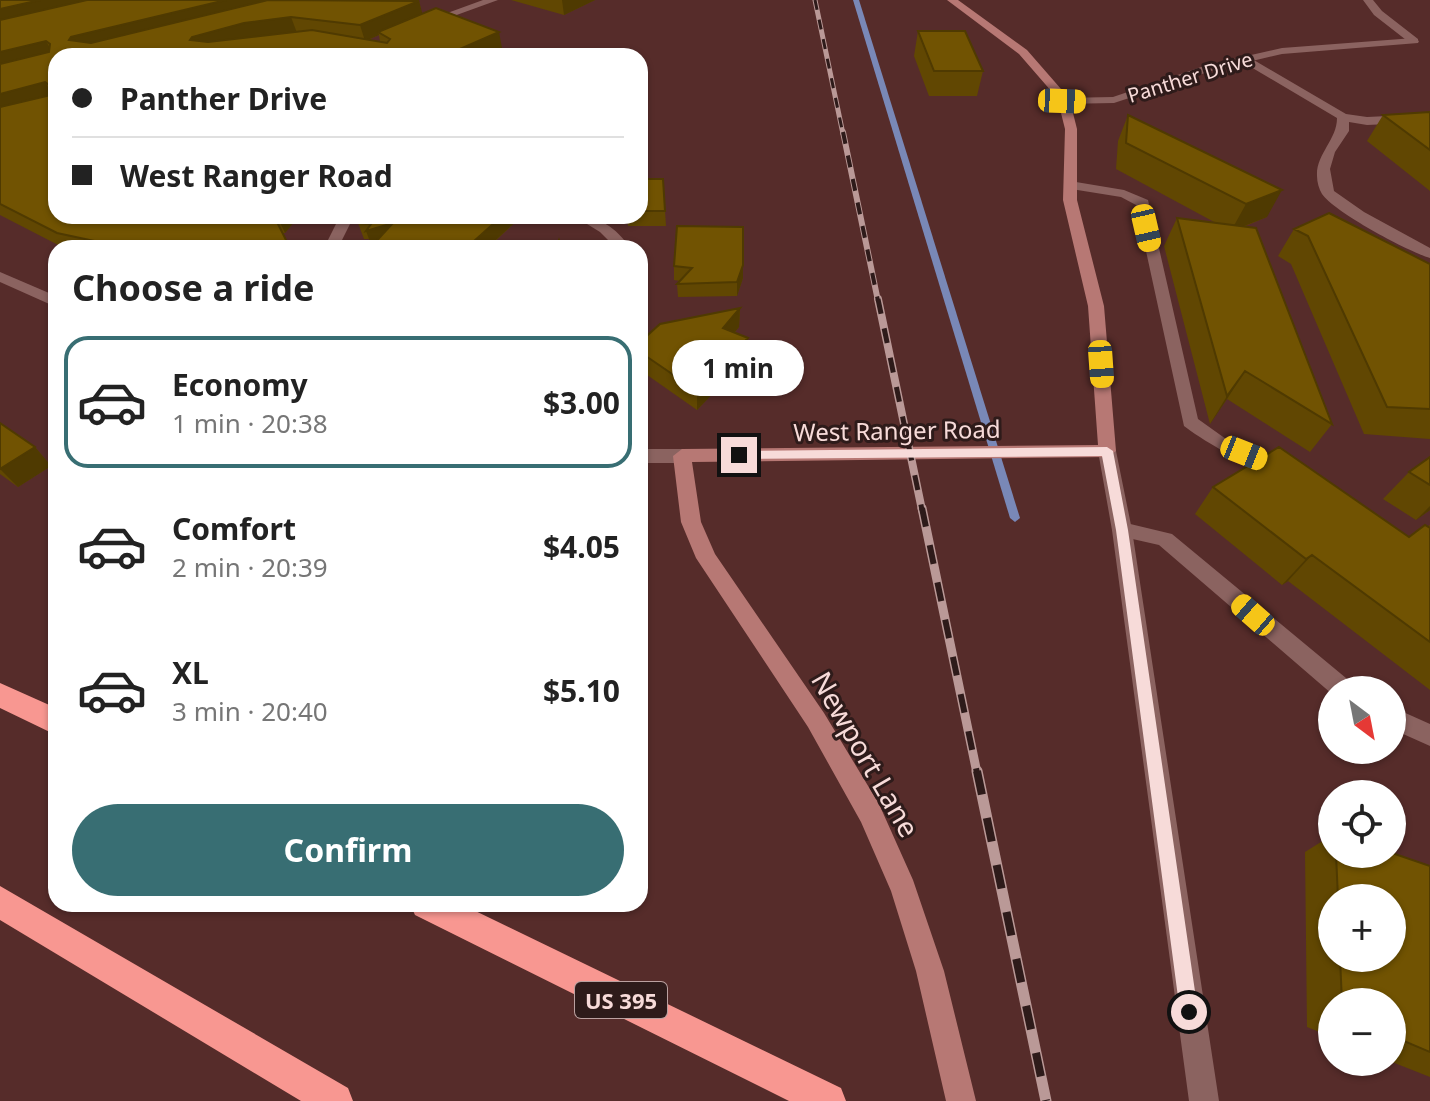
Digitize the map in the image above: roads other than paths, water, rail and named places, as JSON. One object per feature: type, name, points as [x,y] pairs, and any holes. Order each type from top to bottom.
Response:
[{"type":"highway","points":[[0,695],[48,718]]},
{"type":"highway","points":[[0,902],[335,1101]]},
{"type":"highway","name":"US 395","points":[[442,912],[822,1098]]},
{"type":"street","points":[[415,27],[450,12],[493,0]]},
{"type":"street","points":[[952,0],[1023,52],[1062,101],[1071,129],[1070,200],[1096,306],[1107,451],[1122,530],[1204,1101]]},
{"type":"street","name":"Panther Drive","points":[[1062,101],[1114,100],[1243,58],[1324,46],[1414,41],[1378,13],[1368,0]]},
{"type":"street","points":[[1243,58],[1343,117],[1367,121],[1430,118]]},
{"type":"street","points":[[1343,117],[1343,131],[1333,142],[1322,176],[1329,195],[1430,254]]},
{"type":"street","points":[[1070,185],[1124,194],[1143,203],[1190,422],[1220,444],[1303,477]]},
{"type":"street","points":[[594,224],[619,240]]},
{"type":"street","points":[[0,276],[48,298]]},
{"type":"street","name":"West Ranger Road","points":[[648,456],[1107,451]]},
{"type":"street","name":"Newport Lane","points":[[682,456],[691,522],[706,558],[816,720],[870,813],[904,889],[930,971],[961,1101]]},
{"type":"street","points":[[1122,530],[1165,539],[1327,676]]},
{"type":"street","points":[[1406,724],[1430,735]]},
{"type":"waterway","points":[[856,0],[1015,518]]},
{"type":"railway","points":[[815,0],[843,134]]},
{"type":"railway","points":[[843,132],[878,301]]},
{"type":"railway","points":[[878,299],[922,510]]},
{"type":"railway","points":[[922,508],[977,773]]},
{"type":"railway","points":[[977,771],[1046,1101]]}]
